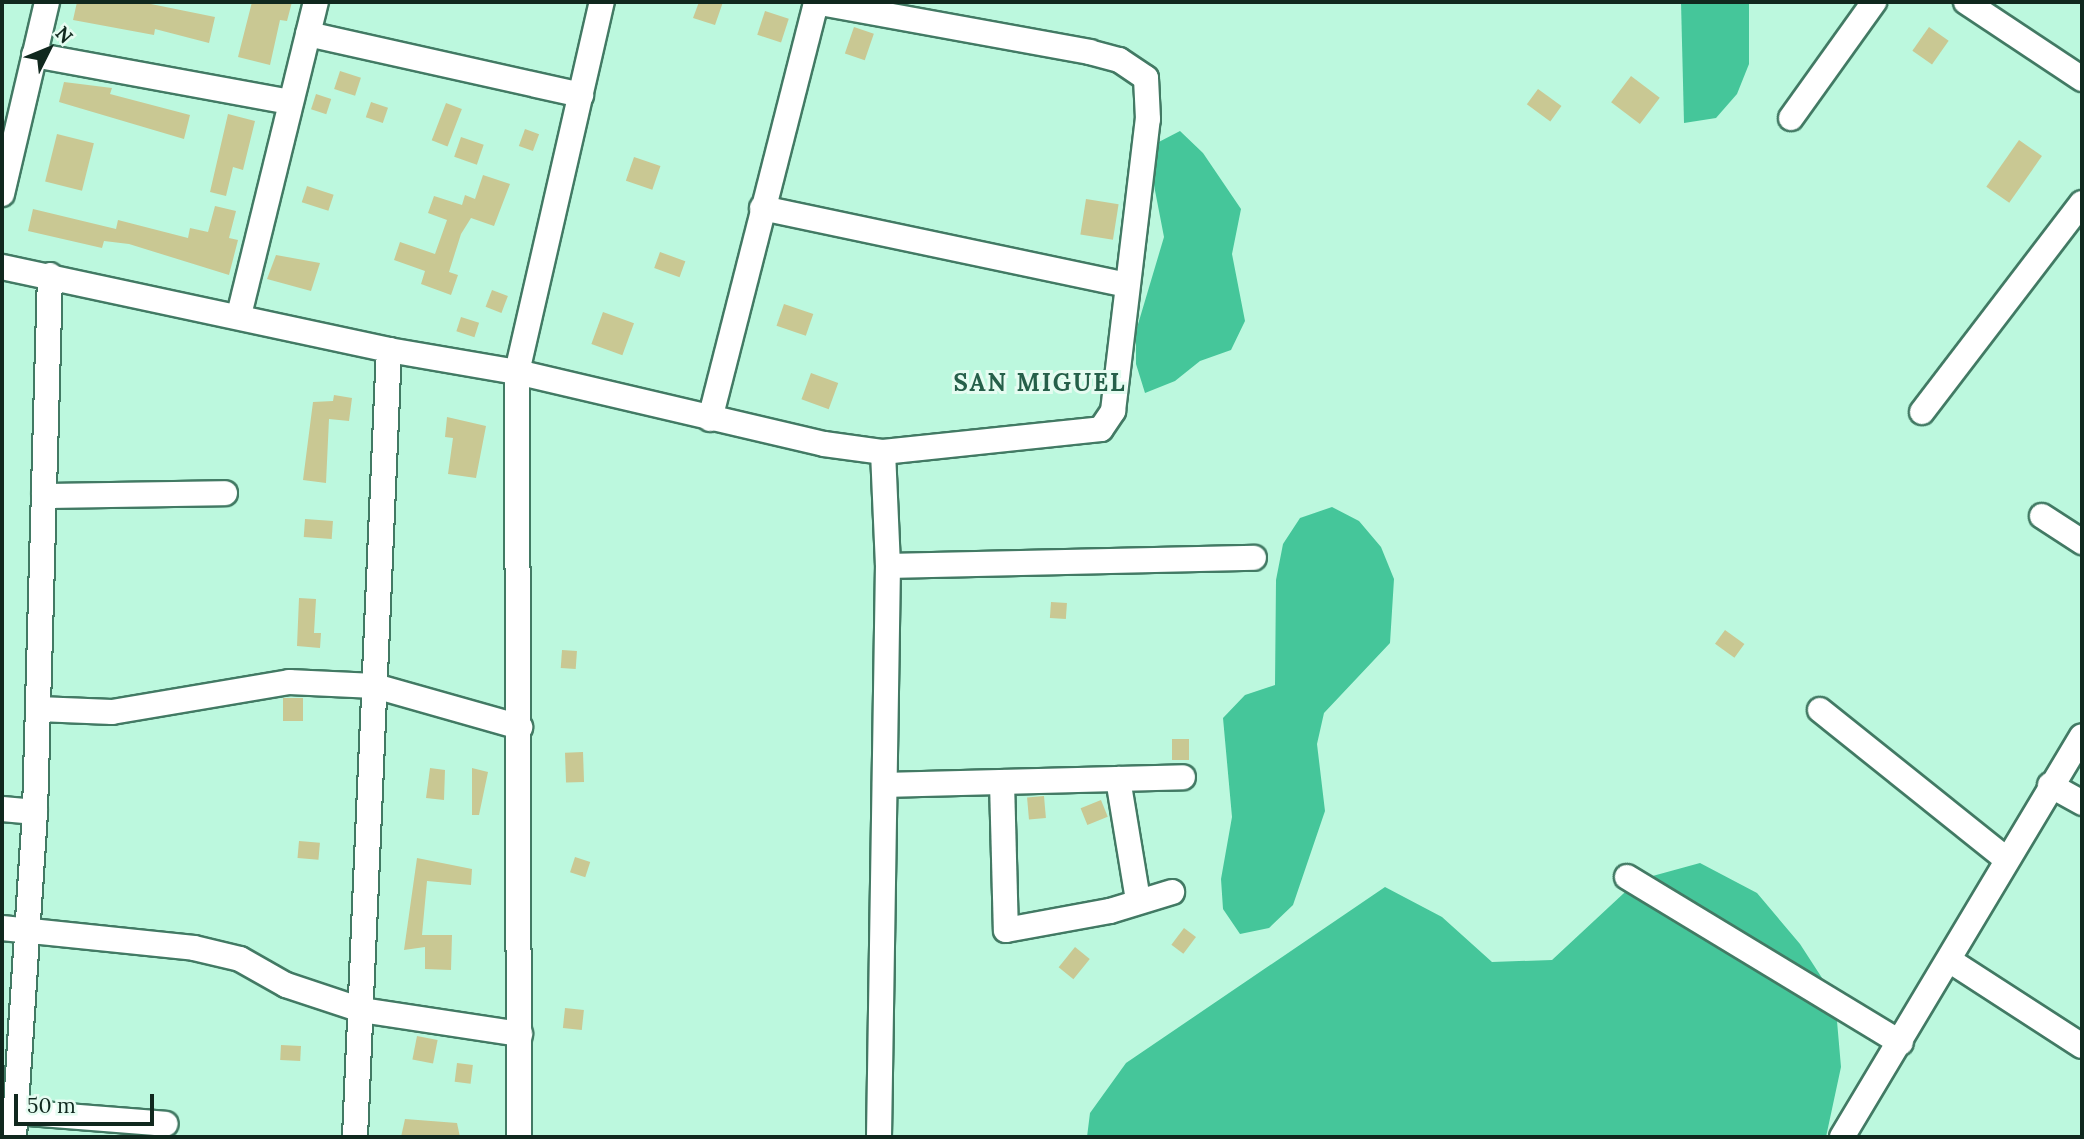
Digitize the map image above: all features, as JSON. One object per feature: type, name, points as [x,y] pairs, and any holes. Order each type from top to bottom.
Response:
[{"type":"street","points":[[2,194],[47,2]]},
{"type":"street","points":[[239,315],[316,2]]},
{"type":"street","points":[[519,1137],[517,372],[602,2]]},
{"type":"street","points":[[2,267],[239,315],[389,350],[517,372],[710,419],[883,452],[1101,429],[1114,411],[1126,285],[1148,119],[1146,78],[1138,68],[1090,52],[816,2],[710,419]]},
{"type":"street","points":[[1791,118],[1874,2]]},
{"type":"street","points":[[1966,2],[2082,79]]},
{"type":"street","points":[[307,34],[581,95]]},
{"type":"street","points":[[34,55],[291,102]]},
{"type":"street","points":[[1922,412],[2082,203]]},
{"type":"street","points":[[762,208],[1126,285]]},
{"type":"street","points":[[50,275],[35,812],[11,1129],[166,1124]]},
{"type":"street","points":[[355,1137],[389,350]]},
{"type":"street","points":[[879,1137],[888,566],[883,452]]},
{"type":"street","points":[[44,496],[225,493]]},
{"type":"street","points":[[2042,516],[2082,542]]},
{"type":"street","points":[[888,566],[1255,558]]},
{"type":"street","points":[[38,709],[112,712],[289,682],[374,686],[520,727]]},
{"type":"street","points":[[1819,710],[2005,858]]},
{"type":"street","points":[[1842,1137],[1901,1043],[2005,858],[2082,736]]},
{"type":"street","points":[[885,785],[1183,777]]},
{"type":"street","points":[[1118,779],[1138,900]]},
{"type":"street","points":[[1002,782],[1006,930],[1110,911],[1138,900],[1172,892]]},
{"type":"street","points":[[2050,785],[2082,803]]},
{"type":"street","points":[[2,809],[35,812]]},
{"type":"street","points":[[1627,877],[1901,1043]]},
{"type":"street","points":[[2,928],[194,948],[240,959],[286,985],[361,1010],[520,1034]]},
{"type":"street","points":[[1949,960],[2082,1046]]},
{"type":"green space","points":[[1681,2],[1749,2],[1749,64],[1737,94],[1716,118],[1684,123]]},
{"type":"green space","points":[[1180,131],[1203,153],[1241,209],[1232,254],[1245,321],[1231,350],[1200,361],[1175,381],[1145,393],[1136,364],[1136,331],[1164,237],[1152,175],[1153,145]]},
{"type":"green space","points":[[1332,507],[1359,521],[1381,547],[1394,579],[1390,643],[1324,713],[1317,744],[1325,811],[1293,905],[1269,928],[1240,934],[1223,909],[1221,879],[1232,817],[1223,718],[1245,695],[1275,685],[1276,580],[1283,544],[1300,518]]},
{"type":"green space","points":[[1700,863],[1757,893],[1800,944],[1835,998],[1841,1067],[1826,1137],[1087,1137],[1090,1113],[1126,1063],[1385,887],[1442,917],[1492,962],[1552,960],[1638,880]]},
{"type":"building","points":[[77,2],[141,2],[215,17],[209,43],[155,29],[154,35],[73,20]]},
{"type":"building","points":[[252,2],[292,2],[287,21],[280,20],[270,65],[238,57]]},
{"type":"building","points":[[699,2],[723,2],[715,25],[693,18]]},
{"type":"building","points":[[765,11],[789,19],[781,43],[757,35]]},
{"type":"building","points":[[854,27],[874,34],[865,60],[845,53]]},
{"type":"building","points":[[1929,27],[1949,41],[1932,65],[1912,51]]},
{"type":"building","points":[[340,71],[361,78],[355,96],[334,89]]},
{"type":"building","points":[[1631,76],[1660,98],[1640,124],[1611,102]]},
{"type":"building","points":[[64,82],[112,88],[110,94],[190,115],[184,139],[59,102]]},
{"type":"building","points":[[1538,89],[1561,106],[1550,121],[1527,104]]},
{"type":"building","points":[[316,94],[331,99],[326,114],[311,109]]},
{"type":"building","points":[[371,102],[388,108],[383,123],[366,117]]},
{"type":"building","points":[[446,103],[462,109],[448,146],[432,140]]},
{"type":"building","points":[[228,114],[255,121],[243,170],[233,167],[226,196],[210,192]]},
{"type":"building","points":[[525,129],[539,134],[533,151],[519,146]]},
{"type":"building","points":[[57,134],[94,143],[82,191],[45,182]]},
{"type":"building","points":[[461,137],[484,145],[477,165],[454,157]]},
{"type":"building","points":[[2019,140],[2042,156],[2009,203],[1986,187]]},
{"type":"building","points":[[634,157],[660,166],[652,190],[626,181]]},
{"type":"building","points":[[483,175],[510,184],[494,226],[471,218],[461,234],[449,272],[458,275],[451,295],[421,284],[425,271],[394,260],[400,242],[435,254],[447,220],[428,213],[434,196],[462,205],[465,195],[475,199]]},
{"type":"building","points":[[307,186],[334,195],[328,211],[302,202]]},
{"type":"building","points":[[1086,199],[1119,204],[1113,240],[1080,235]]},
{"type":"building","points":[[215,206],[236,211],[229,238],[238,240],[229,275],[129,244],[104,241],[102,248],[28,231],[33,209],[116,229],[118,220],[188,238],[190,228],[208,232]]},
{"type":"building","points":[[660,252],[685,261],[680,277],[654,268]]},
{"type":"building","points":[[276,255],[320,263],[311,291],[267,279]]},
{"type":"building","points":[[492,290],[508,296],[501,313],[486,307]]},
{"type":"building","points":[[784,304],[813,314],[806,336],[777,326]]},
{"type":"building","points":[[603,312],[634,323],[622,355],[591,344]]},
{"type":"building","points":[[461,317],[479,323],[474,337],[456,331]]},
{"type":"building","points":[[811,373],[838,383],[829,409],[801,399]]},
{"type":"building","points":[[334,395],[352,398],[349,421],[329,419],[326,483],[303,480],[313,402],[333,401]]},
{"type":"building","points":[[447,417],[486,426],[476,478],[448,474],[453,438],[445,437]]},
{"type":"building","points":[[305,519],[333,521],[332,539],[304,537]]},
{"type":"building","points":[[299,598],[316,599],[314,633],[321,633],[320,648],[297,646]]},
{"type":"building","points":[[1051,602],[1067,603],[1066,619],[1050,618]]},
{"type":"building","points":[[1725,630],[1744,644],[1734,658],[1715,644]]},
{"type":"building","points":[[562,650],[577,651],[576,669],[561,668]]},
{"type":"building","points":[[283,698],[303,698],[303,721],[283,721]]},
{"type":"building","points":[[1172,739],[1189,739],[1189,760],[1172,760]]},
{"type":"building","points":[[583,752],[584,782],[566,783],[565,753]]},
{"type":"building","points":[[430,768],[445,770],[444,800],[426,798]]},
{"type":"building","points":[[472,768],[488,772],[479,815],[472,815]]},
{"type":"building","points":[[1044,796],[1046,818],[1029,819],[1027,797]]},
{"type":"building","points":[[1101,800],[1108,817],[1087,825],[1081,808]]},
{"type":"building","points":[[299,841],[320,843],[318,860],[298,858]]},
{"type":"building","points":[[575,857],[590,862],[585,877],[570,872]]},
{"type":"building","points":[[417,858],[472,869],[471,885],[427,881],[422,935],[452,935],[451,970],[425,969],[425,947],[404,950]]},
{"type":"building","points":[[1184,928],[1196,937],[1183,954],[1171,945]]},
{"type":"building","points":[[1075,947],[1090,959],[1073,979],[1059,967]]},
{"type":"building","points":[[565,1008],[584,1010],[582,1030],[563,1028]]},
{"type":"building","points":[[417,1036],[438,1040],[433,1064],[412,1060]]},
{"type":"building","points":[[281,1045],[301,1046],[300,1061],[280,1060]]},
{"type":"building","points":[[457,1063],[473,1065],[471,1084],[455,1082]]},
{"type":"building","points":[[405,1119],[457,1123],[460,1137],[401,1137]]},
{"type":"district","name":"SAN MIGUEL","points":[[1040,383]]}]
